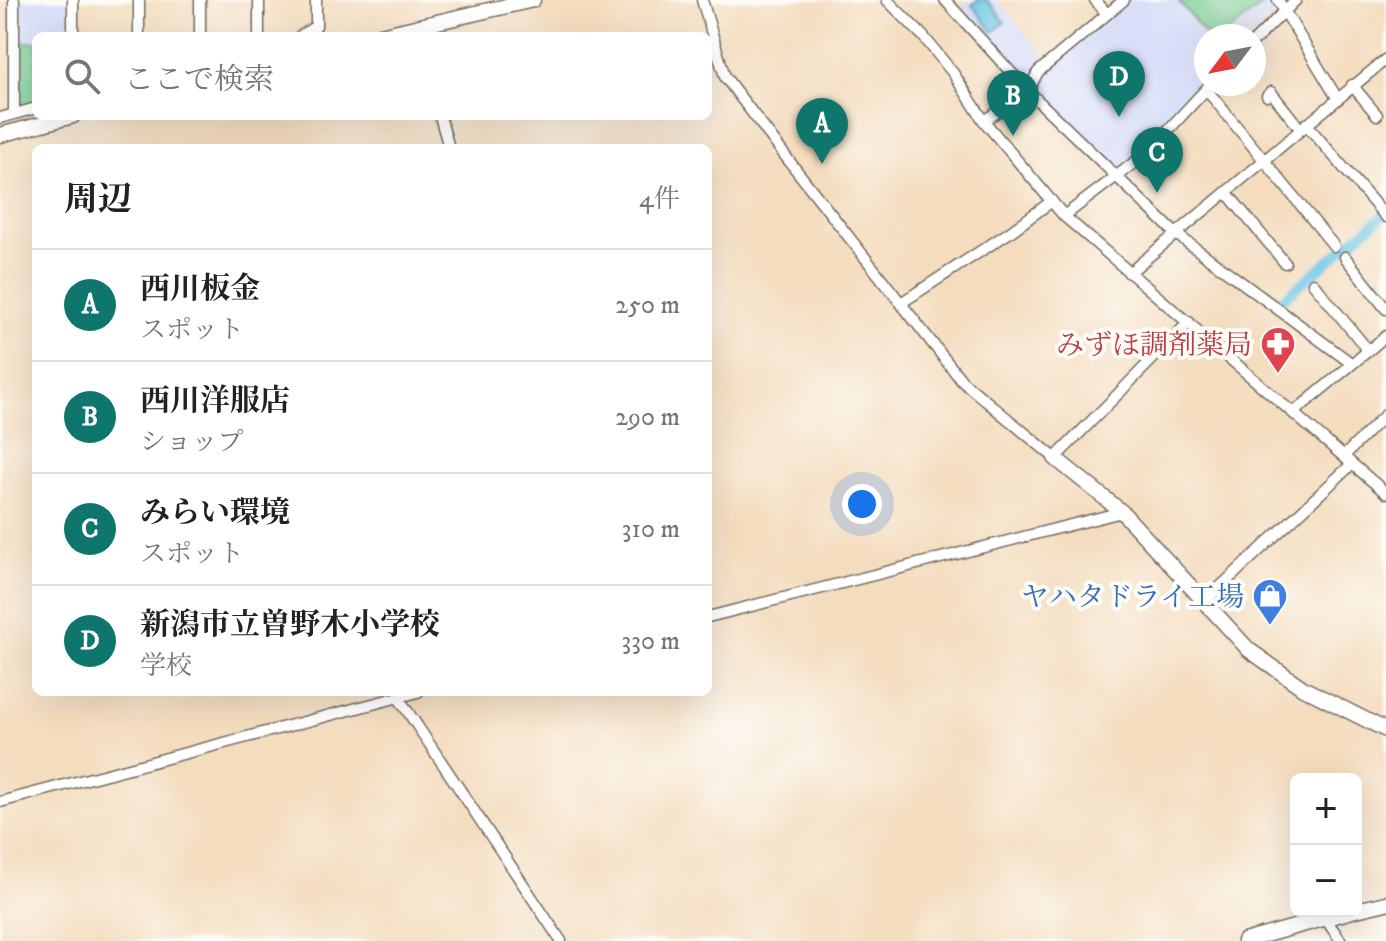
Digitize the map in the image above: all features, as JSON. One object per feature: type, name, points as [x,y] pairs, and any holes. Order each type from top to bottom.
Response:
[{"type":"street","points":[[14,0],[14,114]]},
{"type":"street","points":[[73,0],[73,32]]},
{"type":"street","points":[[139,0],[139,32]]},
{"type":"street","points":[[200,0],[200,32]]},
{"type":"street","points":[[259,0],[259,32]]},
{"type":"street","points":[[306,32],[316,26],[316,0]]},
{"type":"street","points":[[418,31],[499,3],[533,0]]},
{"type":"street","points":[[702,0],[712,32]]},
{"type":"street","points":[[887,0],[953,73],[984,121],[1064,216],[1386,493]]},
{"type":"street","points":[[945,0],[1028,91],[1176,234],[1351,363]]},
{"type":"street","points":[[1095,0],[1107,14]]},
{"type":"street","points":[[984,121],[1028,91],[1038,72],[1124,0]]},
{"type":"street","points":[[1266,25],[1282,4],[1296,0]]},
{"type":"street","points":[[1282,4],[1337,98]]},
{"type":"street","points":[[712,33],[725,77],[962,381],[1122,512],[1267,665],[1386,730]]},
{"type":"street","points":[[1129,273],[1386,59]]},
{"type":"street","points":[[1352,85],[1377,115]]},
{"type":"street","points":[[1267,96],[1271,92],[1384,212]]},
{"type":"street","points":[[1064,216],[1147,153],[1200,96]]},
{"type":"street","points":[[1216,96],[1263,161],[1334,246]]},
{"type":"street","points":[[0,118],[32,109]]},
{"type":"street","points":[[0,135],[58,120]]},
{"type":"street","points":[[441,120],[448,144]]},
{"type":"street","points":[[1227,193],[1285,263]]},
{"type":"street","points":[[901,303],[1052,201]]},
{"type":"street","points":[[1345,257],[1386,309]]},
{"type":"street","points":[[1313,283],[1367,349]]},
{"type":"street","points":[[1055,458],[1189,322]]},
{"type":"street","points":[[1293,413],[1386,336]]},
{"type":"street","points":[[1204,602],[1348,460],[1386,414]]},
{"type":"street","points":[[712,616],[1122,512]]},
{"type":"street","points":[[0,802],[402,696]]},
{"type":"street","points":[[398,697],[561,941]]},
{"type":"street","points":[[1362,908],[1386,903]]},
{"type":"street","points":[[1244,941],[1329,917]]},
{"type":"street","points":[[1325,918],[1341,941]]},
{"type":"shaded area","points":[[18,0],[68,0],[68,32],[32,32],[32,42],[18,42]]},
{"type":"shaded area","points":[[970,0],[997,0],[1051,63],[1129,0],[1273,0],[1280,8],[1265,24],[1194,24],[1194,96],[1118,172],[958,10]]},
{"type":"green space","points":[[1178,0],[1268,0],[1239,24],[1197,24]]},
{"type":"green space","points":[[18,42],[32,42],[32,105],[22,108],[18,104]]},
{"type":"water","points":[[978,0],[987,0],[1005,22],[993,32],[972,5]]},
{"type":"waterway","points":[[1278,303],[1386,213]]},
{"type":"place","name":"新潟市立曽野木小学校","points":[[1119,117]]},
{"type":"place","name":"西川洋服店","points":[[1013,136]]},
{"type":"place","name":"西川板金","points":[[822,164]]},
{"type":"place","name":"みらい環境","points":[[1157,193]]},
{"type":"place","name":"みずほ調剤薬局","points":[[1278,375]]},
{"type":"place","name":"ヤハタドライ工場","points":[[1270,627]]}]
